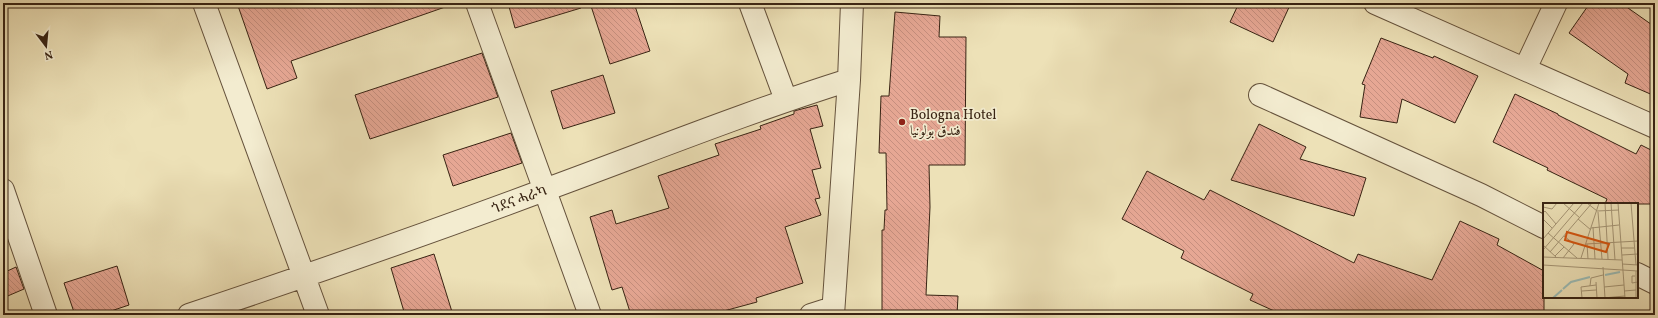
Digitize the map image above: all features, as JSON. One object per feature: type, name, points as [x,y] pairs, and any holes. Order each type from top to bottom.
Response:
[{"type":"street","points":[[204,3],[318,315]]},
{"type":"street","points":[[477,3],[590,315]]},
{"type":"street","points":[[750,3],[786,100]]},
{"type":"street","points":[[811,315],[833,312],[849,80],[852,3]]},
{"type":"street","points":[[1375,3],[1655,127]]},
{"type":"street","points":[[1525,69],[1556,3]]},
{"type":"street","name":"ጎደና ሓራካ","points":[[189,315],[304,276],[545,190],[786,100],[849,80]]},
{"type":"street","points":[[1260,95],[1481,195],[1543,226]]},
{"type":"street","points":[[3,190],[46,315]]},
{"type":"street","points":[[1638,274],[1655,283]]},
{"type":"building","points":[[237,3],[447,3],[448,6],[291,61],[297,78],[267,89]]},
{"type":"building","points":[[508,3],[580,3],[581,8],[515,28]]},
{"type":"building","points":[[590,3],[634,3],[650,51],[610,64]]},
{"type":"building","points":[[1239,3],[1291,3],[1273,42],[1230,22]]},
{"type":"building","points":[[1590,3],[1621,3],[1655,27],[1655,96],[1625,83],[1628,74],[1569,33]]},
{"type":"building","points":[[895,12],[940,16],[939,37],[966,37],[965,165],[929,165],[930,207],[926,295],[958,296],[957,315],[882,315],[882,230],[884,230],[885,210],[887,210],[886,153],[879,153],[881,96],[889,96]]},
{"type":"building","points":[[1381,38],[1433,58],[1434,56],[1478,76],[1455,123],[1402,99],[1397,123],[1360,117],[1365,85],[1362,84]]},
{"type":"building","points":[[482,53],[498,97],[370,139],[355,95]]},
{"type":"building","points":[[603,75],[615,113],[563,129],[551,91]]},
{"type":"building","points":[[1515,94],[1636,154],[1641,145],[1655,152],[1655,204],[1605,203],[1607,199],[1547,170],[1548,168],[1493,142]]},
{"type":"building","points":[[817,105],[823,126],[810,129],[821,168],[812,170],[820,198],[815,199],[821,215],[785,227],[803,283],[756,298],[757,302],[709,315],[631,315],[622,287],[612,290],[590,217],[612,210],[616,224],[669,208],[658,176],[719,155],[715,144],[761,129],[760,126],[794,114],[794,111]]},
{"type":"building","points":[[1259,124],[1306,147],[1300,159],[1366,178],[1354,216],[1231,180]]},
{"type":"building","points":[[511,133],[522,163],[453,186],[443,155]]},
{"type":"building","points":[[1147,171],[1204,200],[1210,190],[1354,263],[1358,254],[1432,280],[1460,221],[1499,239],[1497,245],[1543,270],[1544,315],[1283,315],[1250,300],[1253,294],[1181,258],[1184,251],[1122,219]]},
{"type":"building","points":[[434,254],[453,315],[405,315],[391,268]]},
{"type":"building","points":[[117,266],[129,305],[99,315],[75,315],[64,283]]},
{"type":"building","points":[[16,267],[24,289],[3,298],[3,273]]},
{"type":"place","name":"Bologna Hotel فندق بولونيا","points":[[902,122]]}]
